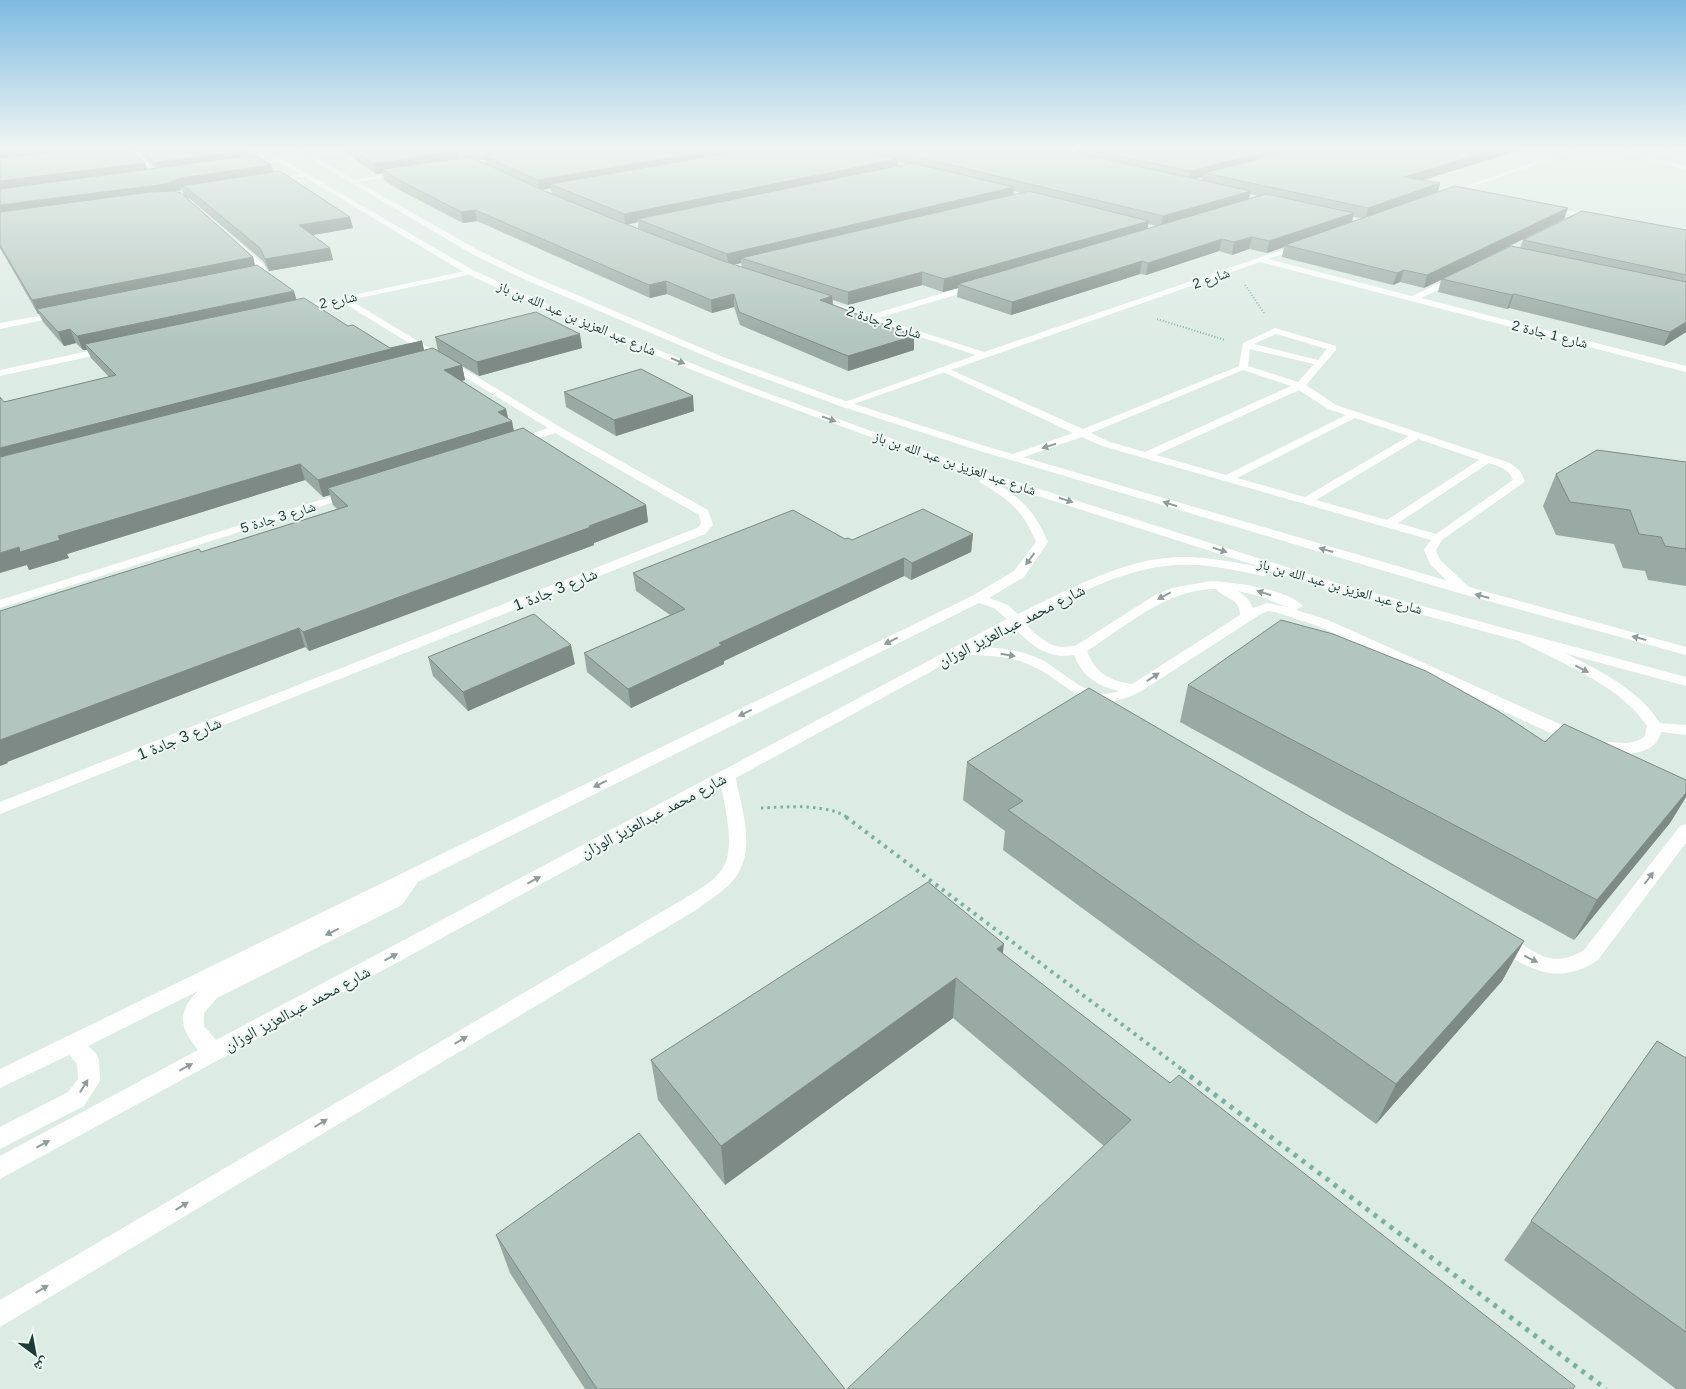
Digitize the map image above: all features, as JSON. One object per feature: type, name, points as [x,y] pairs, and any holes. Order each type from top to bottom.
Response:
[{"type":"street","name":"شارع عبد العزيز بن عبد الله بن باز","points":[[372,214],[470,272],[576,313],[740,386],[960,467],[1332,586],[1686,682]]},
{"type":"street","name":"شارع عبد العزيز بن عبد الله بن باز","points":[[409,214],[475,252],[575,298],[720,359],[844,404],[1014,457],[1464,590],[1686,651]]},
{"type":"street","points":[[1576,214],[1601,219]]},
{"type":"street","points":[[1574,220],[1582,215]]},
{"type":"street","points":[[230,239],[262,268],[263,272],[238,279]]},
{"type":"street","name":"شارع 2","points":[[844,404],[1214,277],[1307,243]]},
{"type":"street","name":"شارع 1 جادة 2","points":[[1261,260],[1686,369]]},
{"type":"street","name":"شارع 2","points":[[286,312],[470,272]]},
{"type":"street","points":[[1413,299],[1464,275]]},
{"type":"street","points":[[869,318],[981,284]]},
{"type":"street","points":[[513,290],[550,302],[558,303],[575,298]]},
{"type":"street","name":"شارع 3 جادة 1","points":[[0,808],[692,535],[701,531],[706,525],[704,513],[431,359],[343,299]]},
{"type":"street","name":"شارع 2 جادة 2","points":[[825,303],[984,355]]},
{"type":"street","points":[[4,323],[65,313]]},
{"type":"street","points":[[576,313],[596,313],[638,330],[659,333]]},
{"type":"street","points":[[1147,455],[1300,386],[1333,348],[1275,331],[1246,346]]},
{"type":"street","points":[[1246,346],[1320,363]]},
{"type":"street","points":[[1243,367],[1246,346]]},
{"type":"street","points":[[0,374],[114,349]]},
{"type":"street","points":[[1014,457],[1083,433],[1243,367],[1300,386],[1332,407],[1506,465],[1516,473],[1519,481],[1438,538],[1430,550],[1434,561],[1464,590]]},
{"type":"street","points":[[944,370],[1106,444],[1438,538]]},
{"type":"street","points":[[1228,478],[1355,414]]},
{"type":"street","points":[[509,444],[556,429]]},
{"type":"street","points":[[1306,500],[1418,436]]},
{"type":"street","points":[[1388,524],[1488,459]]},
{"type":"street","points":[[0,1079],[977,599],[1019,574],[1042,542],[1032,519],[1014,498],[960,467]]},
{"type":"street","name":"شارع 3 جادة 5","points":[[0,604],[358,492]]},
{"type":"street","name":"شارع محمد عبدالعزيز الوزان","points":[[0,1168],[1015,620],[1122,572],[1176,561],[1228,565],[1332,586]]},
{"type":"street","points":[[977,599],[1002,606],[1011,613],[1032,640],[1045,649],[1063,652],[1079,650],[1172,592],[1190,587],[1211,586],[1252,589],[1270,594],[1300,608],[1323,623]]},
{"type":"street","points":[[1211,586],[1234,594],[1242,600],[1247,606],[1247,617]]},
{"type":"street","points":[[960,650],[1019,656],[1036,662],[1081,692],[1093,698],[1103,700],[1117,698],[1135,689],[1256,611],[1267,607],[1276,608],[1323,623],[1635,764]]},
{"type":"street","points":[[1524,638],[1628,696],[1645,710],[1656,727],[1656,732],[1652,738],[1644,745],[1635,748],[1620,749],[1593,746]]},
{"type":"street","points":[[1079,650],[1083,661],[1093,675],[1111,685],[1135,689]]},
{"type":"street","points":[[1103,700],[1107,712],[1111,716]]},
{"type":"street","points":[[1656,727],[1686,730]]},
{"type":"street","points":[[0,1314],[689,905],[711,889],[732,868],[738,850],[727,775]]},
{"type":"street","points":[[1483,932],[1535,962],[1569,968],[1580,964],[1591,955],[1686,830]]},
{"type":"street","points":[[214,1052],[197,1035],[192,1020],[197,1004],[210,992],[396,900],[413,876]]},
{"type":"street","points":[[0,1139],[76,1099],[89,1081],[88,1060],[72,1044]]},
{"type":"path","points":[[1214,277],[1245,285],[1275,331]]},
{"type":"path","points":[[1123,308],[1246,346]]},
{"type":"path","points":[[732,809],[799,807],[840,812],[1606,1389]]},
{"type":"building","points":[[0,214],[204,214],[253,257],[32,300],[0,245]]},
{"type":"building","points":[[218,214],[345,214],[350,217],[299,225],[330,248],[265,259],[260,248]]},
{"type":"building","points":[[484,214],[601,214],[723,261],[832,296],[820,300],[914,336],[848,356],[739,312],[734,294],[711,300],[666,281],[649,285]]},
{"type":"building","points":[[662,214],[899,214],[727,254],[637,219]]},
{"type":"building","points":[[931,214],[1120,214],[1149,221],[944,279],[922,272],[848,292],[741,258]]},
{"type":"building","points":[[1154,214],[1171,214],[1163,216]]},
{"type":"building","points":[[1198,214],[1352,214],[1269,241],[1252,237],[1234,242],[1222,239],[1148,263],[1142,261],[1012,302],[958,284]]},
{"type":"building","points":[[1375,214],[1556,214],[1427,275],[1404,270],[1397,273],[1285,245]]},
{"type":"building","points":[[1576,214],[1597,214],[1686,230],[1686,275],[1523,240]]},
{"type":"building","points":[[1511,246],[1686,282],[1686,322],[1670,332],[1514,294],[1442,279]]},
{"type":"building","points":[[257,265],[294,291],[77,336],[70,329],[58,332],[37,309]]},
{"type":"building","points":[[304,298],[348,326],[353,325],[390,348],[422,341],[0,448],[0,397],[4,402],[116,375],[85,344]]},
{"type":"building","points":[[536,312],[580,334],[477,362],[435,337]]},
{"type":"building","points":[[433,348],[462,365],[444,370],[506,409],[498,412],[512,421],[318,480],[300,464],[58,536],[60,540],[20,552],[19,547],[0,553],[0,457]]},
{"type":"building","points":[[641,369],[693,396],[614,420],[564,392]]},
{"type":"building","points":[[523,428],[646,505],[589,526],[591,527],[303,632],[299,628],[0,740],[0,611],[199,549],[201,552],[348,506],[328,488]]},
{"type":"building","points":[[1597,450],[1686,462],[1686,549],[1665,546],[1661,537],[1639,534],[1630,510],[1570,502],[1556,474]]},
{"type":"building","points":[[923,509],[973,534],[912,563],[904,558],[719,643],[722,645],[628,689],[584,653],[685,609],[633,573],[793,510],[845,539],[852,540]]},
{"type":"building","points":[[534,614],[571,645],[463,692],[428,657]]},
{"type":"building","points":[[1281,620],[1333,634],[1426,671],[1498,711],[1545,742],[1564,724],[1686,780],[1686,793],[1597,900],[1188,685]]},
{"type":"building","points":[[1089,688],[1524,941],[1396,1084],[1008,810],[1023,801],[967,762]]},
{"type":"building","points":[[928,882],[1004,944],[997,949],[1170,1083],[1179,1075],[1575,1386],[1573,1389],[847,1389],[1131,1120],[956,978],[721,1146],[651,1060]]},
{"type":"building","points":[[1657,1041],[1686,1058],[1686,1332],[1531,1221]]},
{"type":"building","points":[[639,1133],[845,1389],[597,1389],[496,1235]]}]
